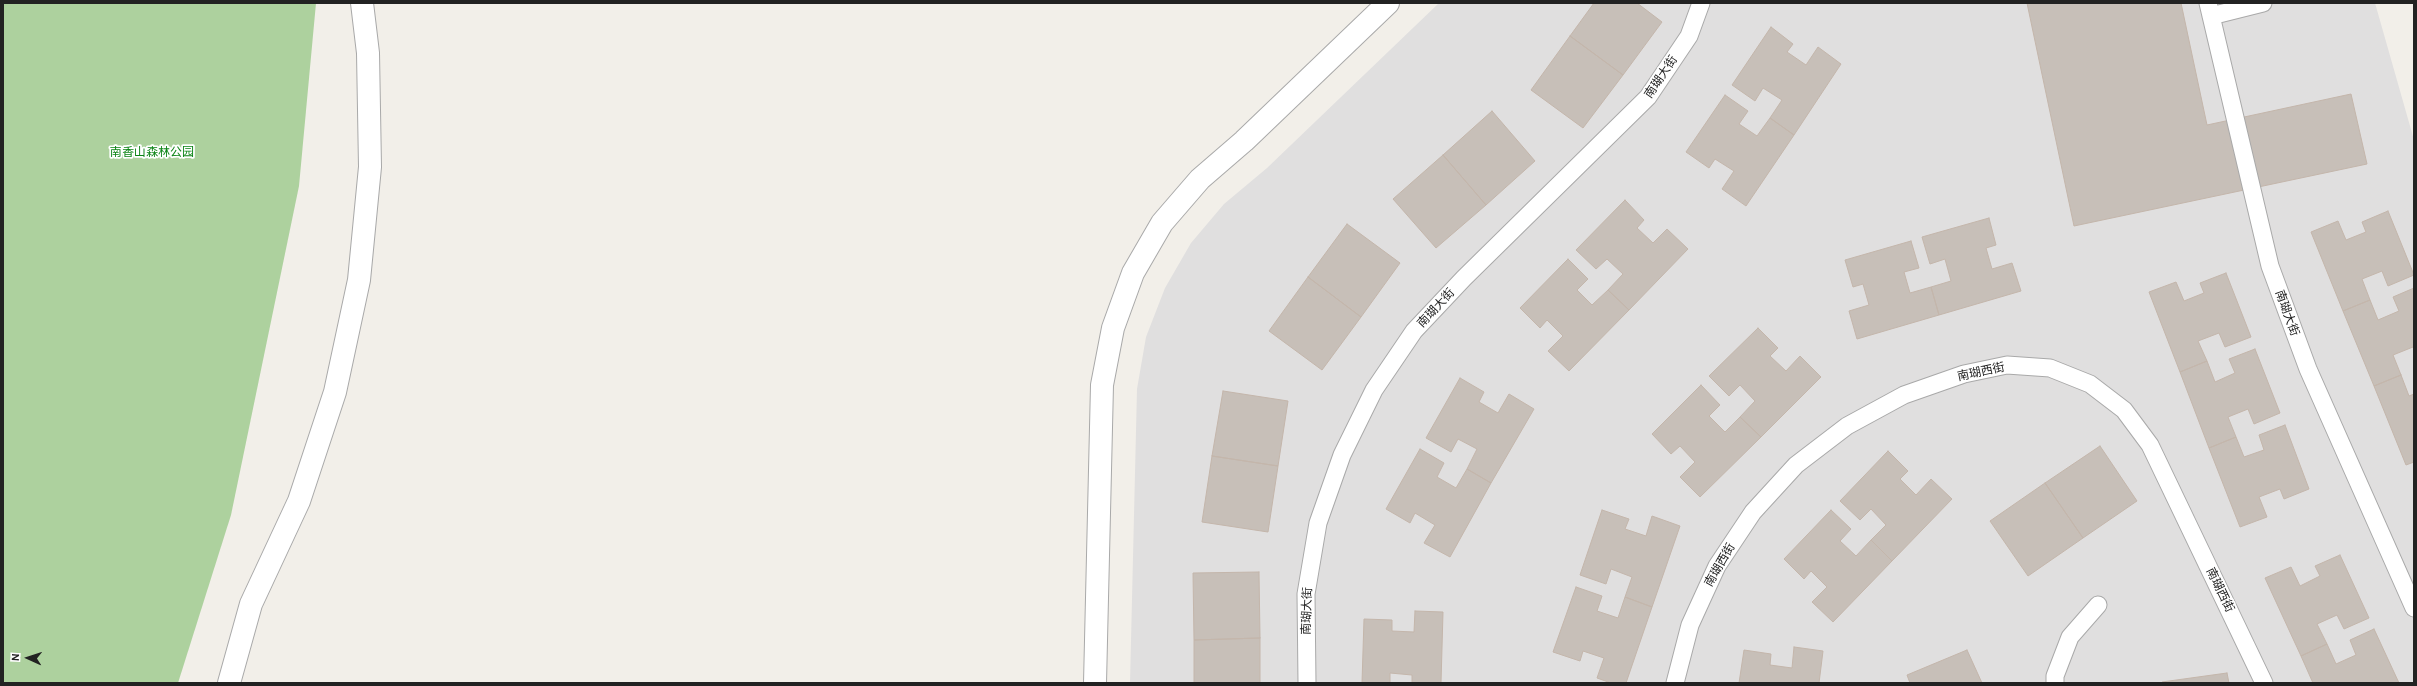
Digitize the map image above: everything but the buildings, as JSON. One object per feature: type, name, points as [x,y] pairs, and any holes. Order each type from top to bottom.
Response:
[{"type":"street","points":[[229,683],[251,604],[299,501],[335,392],[359,280],[370,167],[368,53],[362,3]]},
{"type":"street","points":[[1095,683],[1102,385],[1113,328],[1133,273],[1162,223],[1200,179],[1244,141],[1388,3]]},
{"type":"lane","name":"南瑚大街","points":[[1307,683],[1306,594],[1318,523],[1342,455],[1374,390],[1414,331],[1464,278],[1648,98],[1689,36],[1701,3]]},
{"type":"lane","points":[[2209,10],[2263,3]]},
{"type":"lane","name":"南瑚大街","points":[[2209,10],[2270,266],[2308,369],[2414,608]]},
{"type":"lane","name":"南瑚西街","points":[[1674,683],[1690,625],[1717,566],[1753,512],[1796,465],[1847,426],[1904,395],[1964,374],[2007,365],[2050,368],[2090,384],[2124,410],[2150,445],[2264,683]]},
{"type":"lane","points":[[2055,683],[2055,676],[2070,637],[2098,605]]},
{"type":"shaded area","points":[[1439,3],[2375,3],[2414,140],[2414,683],[1130,683],[1137,389],[1146,337],[1165,288],[1191,243],[1224,204],[1267,168]]},
{"type":"green space","name":"南香山森林公园","points":[[3,3],[316,3],[299,186],[231,515],[178,683],[3,683]]}]
